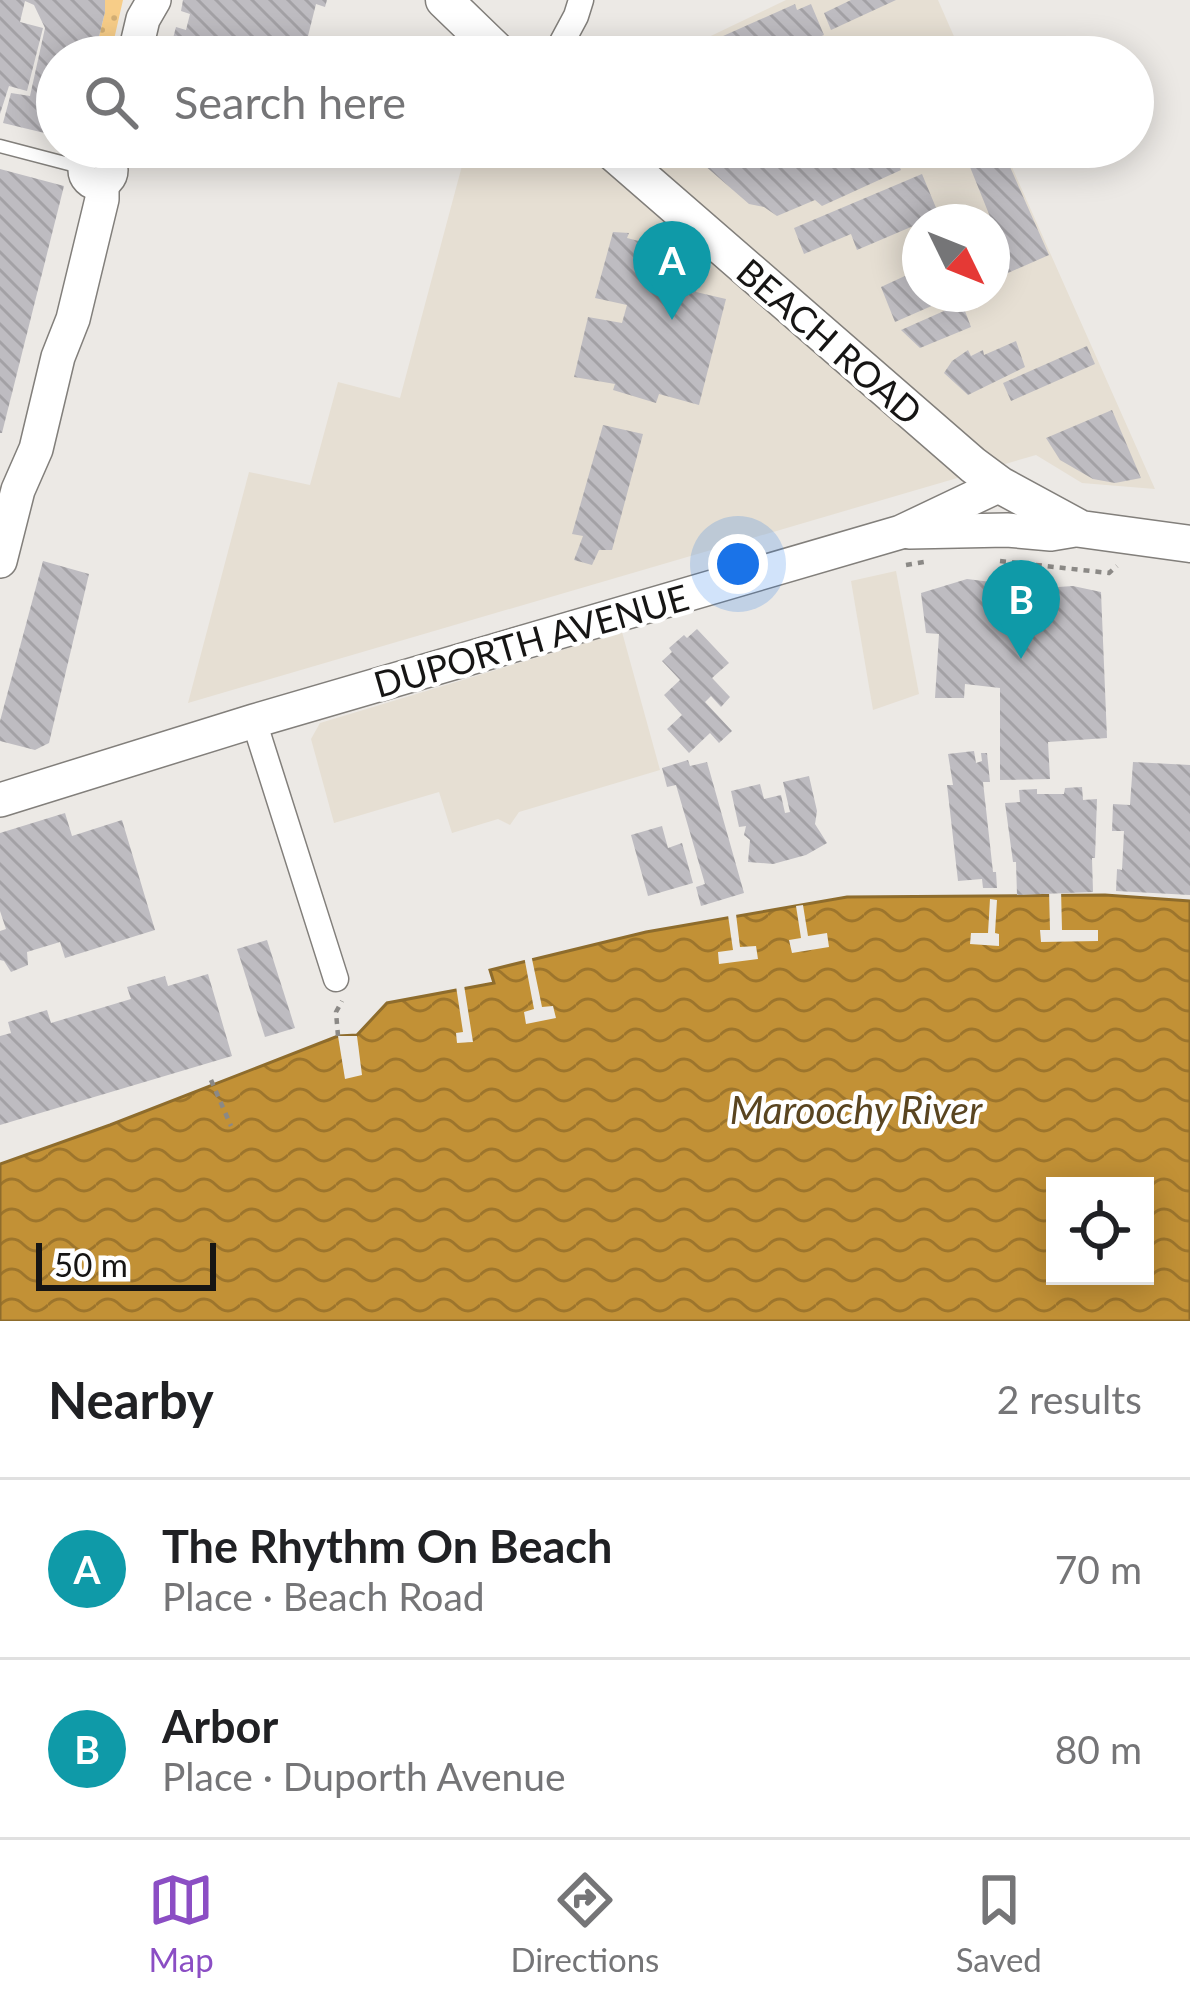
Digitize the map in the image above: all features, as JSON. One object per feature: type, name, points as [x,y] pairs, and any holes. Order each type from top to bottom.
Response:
[{"type":"main road","points":[[422,0],[476,36]]},
{"type":"main road","points":[[443,0],[481,36]]},
{"type":"main road","name":"BEACH ROAD","points":[[631,168],[1000,484]]},
{"type":"main road","points":[[1000,484],[1081,529],[1190,544]]},
{"type":"street","points":[[566,36],[581,0]]},
{"type":"street","points":[[139,36],[145,6]]},
{"type":"street","points":[[0,560],[18,490],[37,449],[58,356],[73,319],[102,199],[99,168]]},
{"type":"street","name":"DUPORTH AVENUE","points":[[0,800],[901,532],[1000,484]]},
{"type":"street","points":[[901,532],[1051,534],[1081,529]]},
{"type":"street","points":[[254,721],[336,979]]},
{"type":"lane","points":[[0,146],[36,153]]},
{"type":"path","points":[[336,979],[343,1000],[336,1012],[338,1036]]},
{"type":"path","points":[[211,1080],[232,1126]]},
{"type":"shaded area","points":[[105,0],[123,0],[115,36],[99,36]]},
{"type":"shaded area","points":[[786,0],[938,0],[954,36],[711,36]]},
{"type":"shaded area","points":[[461,168],[1012,168],[1155,489],[1082,483],[1036,455],[188,703],[249,472],[310,485],[338,382],[400,398]]},
{"type":"shaded area","points":[[896,571],[919,694],[873,710],[851,581]]},
{"type":"shaded area","points":[[622,632],[660,770],[519,812],[510,825],[498,819],[452,833],[439,792],[334,823],[311,739],[320,723]]},
{"type":"water","name":"Maroochy River","points":[[1105,895],[1190,901],[1190,1321],[0,1321],[0,1164],[338,1036],[357,1035],[387,1003],[494,983],[490,970],[646,932],[847,897]]},
{"type":"pier","points":[[1061,889],[1062,930],[1098,930],[1098,941],[1041,942],[1040,930],[1050,930],[1049,890]]},
{"type":"pier","points":[[990,899],[997,900],[999,946],[970,944],[971,933],[988,933]]},
{"type":"pier","points":[[803,905],[808,936],[827,933],[829,947],[792,953],[789,940],[801,938],[796,906]]},
{"type":"pier","points":[[736,914],[740,947],[756,946],[758,959],[719,964],[718,952],[733,950],[728,915]]},
{"type":"pier","points":[[531,954],[542,1007],[553,1006],[556,1018],[526,1024],[524,1012],[534,1009],[524,956]]},
{"type":"pier","points":[[464,985],[473,1042],[457,1043],[456,1033],[463,1032],[456,986]]},
{"type":"pier","points":[[338,1036],[357,1036],[362,1075],[345,1079]]},
{"type":"building","points":[[0,0],[105,0],[99,36],[43,36],[45,28],[34,5],[25,1],[20,22],[43,28],[41,36],[36,36],[27,91],[9,86],[0,114]]},
{"type":"building","points":[[183,0],[327,0],[325,7],[316,4],[308,36],[174,36],[176,27],[186,30],[190,14],[181,11]]},
{"type":"building","points":[[851,0],[896,0],[831,30],[824,13]]},
{"type":"building","points":[[795,4],[797,10],[811,4],[824,35],[822,36],[723,36]]},
{"type":"building","points":[[36,69],[36,131],[3,123],[11,93],[30,96]]},
{"type":"building","points":[[708,168],[901,170],[822,206],[815,200],[777,216],[749,204]]},
{"type":"building","points":[[970,168],[1011,168],[1049,255],[1010,272],[1010,204],[985,204]]},
{"type":"building","points":[[0,169],[64,186],[2,433],[0,433]]},
{"type":"building","points":[[922,174],[934,204],[902,204],[902,231],[857,250],[851,234],[804,254],[794,228]]},
{"type":"building","points":[[613,232],[629,233],[627,238],[650,244],[648,254],[674,260],[671,268],[701,275],[696,292],[726,299],[699,405],[659,394],[656,403],[613,390],[615,384],[574,377],[588,317],[622,323],[627,305],[595,298]]},
{"type":"building","points":[[902,277],[902,312],[918,312],[895,322],[881,287]]},
{"type":"building","points":[[942,312],[965,312],[971,327],[920,348],[901,330]]},
{"type":"building","points":[[1016,341],[1025,367],[968,395],[944,373],[968,350],[971,356],[983,350],[984,355]]},
{"type":"building","points":[[1087,346],[1095,364],[1011,401],[1003,383]]},
{"type":"building","points":[[1112,410],[1141,478],[1115,483],[1093,479],[1060,460],[1046,438]]},
{"type":"building","points":[[603,425],[643,434],[612,550],[599,550],[592,565],[574,560],[583,536],[572,534]]},
{"type":"building","points":[[43,561],[89,574],[49,743],[35,750],[0,741],[0,721]]},
{"type":"building","points":[[967,579],[1101,592],[1107,738],[1048,742],[1050,779],[1000,780],[1000,688],[965,684],[964,698],[935,698],[939,634],[926,633],[921,593]]},
{"type":"building","points":[[697,629],[729,663],[712,678],[730,697],[721,707],[711,696],[705,702],[732,731],[719,743],[710,733],[689,753],[667,729],[682,715],[664,695],[680,680],[662,661],[672,652],[669,648]]},
{"type":"building","points":[[974,751],[976,763],[982,761],[981,753],[987,753],[990,782],[983,782],[997,888],[983,888],[982,879],[958,881],[948,754]]},
{"type":"building","points":[[688,760],[690,766],[707,762],[744,893],[701,906],[696,887],[705,884],[676,785],[667,787],[662,768]]},
{"type":"building","points":[[1133,762],[1190,765],[1190,895],[1116,891],[1124,831],[1112,831],[1113,804],[1130,805]]},
{"type":"building","points":[[809,776],[815,824],[827,843],[773,864],[748,862],[750,840],[744,835],[746,826],[739,827],[731,791],[760,784],[764,799],[781,795],[785,813],[790,812],[783,782]]},
{"type":"building","points":[[1082,787],[1083,800],[1097,799],[1093,892],[1017,895],[1005,803],[1020,802],[1019,790],[1064,794],[1065,788]]},
{"type":"building","points":[[65,813],[72,836],[122,820],[155,930],[65,958],[60,942],[27,952],[28,965],[11,972],[0,960],[0,931],[6,929],[0,911],[0,833]]},
{"type":"building","points":[[662,826],[668,848],[682,843],[693,883],[648,896],[631,835]]},
{"type":"building","points":[[267,940],[295,1028],[265,1037],[237,949]]},
{"type":"building","points":[[208,974],[232,1056],[0,1125],[0,1036],[11,1033],[8,1022],[47,1010],[51,1023],[131,999],[127,987],[165,976],[168,986]]},
{"type":"place","name":"The Rhythm On Beach","points":[[672,320]]},
{"type":"place","name":"Arbor","points":[[1021,659]]}]
